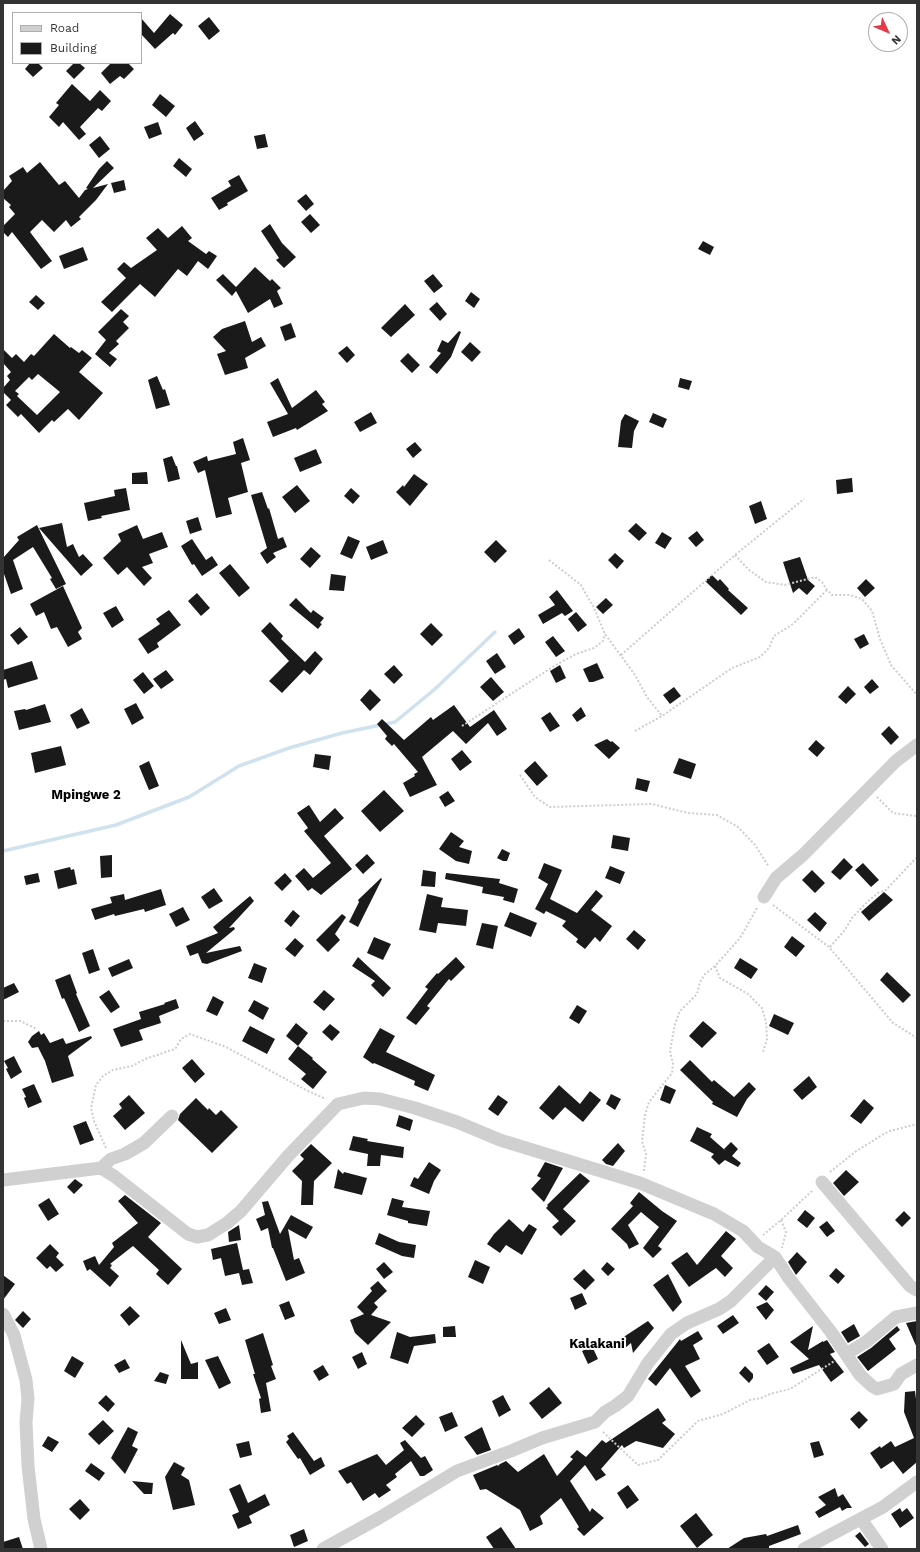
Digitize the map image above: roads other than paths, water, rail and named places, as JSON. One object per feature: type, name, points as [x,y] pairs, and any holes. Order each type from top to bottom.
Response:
[{"type":"street","points":[[764,897],[776,878],[803,855],[896,761],[917,745]]},
{"type":"street","points":[[106,1164],[114,1176],[188,1234],[197,1237],[208,1235],[227,1223],[241,1211],[288,1156],[338,1104],[364,1098],[380,1099],[416,1108],[457,1122],[500,1140],[640,1183],[685,1201],[732,1223],[743,1231],[754,1244],[775,1257],[788,1277],[831,1332],[860,1375],[877,1389],[894,1384],[901,1374],[917,1366]]},
{"type":"street","points":[[3,1180],[83,1169],[106,1164],[136,1149],[172,1116]]},
{"type":"street","points":[[822,1182],[910,1286],[917,1290]]},
{"type":"street","points":[[323,1549],[379,1518],[457,1470],[511,1451],[542,1438],[595,1422],[605,1412],[628,1396],[648,1363],[671,1334],[687,1323],[719,1309],[731,1301],[775,1257]]},
{"type":"street","points":[[846,1354],[866,1342],[896,1317],[917,1313]]},
{"type":"street","points":[[3,1314],[14,1335],[26,1380],[28,1398],[26,1422],[28,1466],[34,1519],[41,1549]]},
{"type":"street","points":[[806,1549],[883,1508],[917,1482]]},
{"type":"street","points":[[861,1519],[882,1549]]},
{"type":"waterway","points":[[3,851],[116,825],[189,797],[239,766],[289,748],[342,733],[395,722],[435,689],[495,632]]},
{"type":"district","name":"Mpingwe 2","points":[[86,795]]},
{"type":"district","name":"Kalakani","points":[[597,1344]]}]
